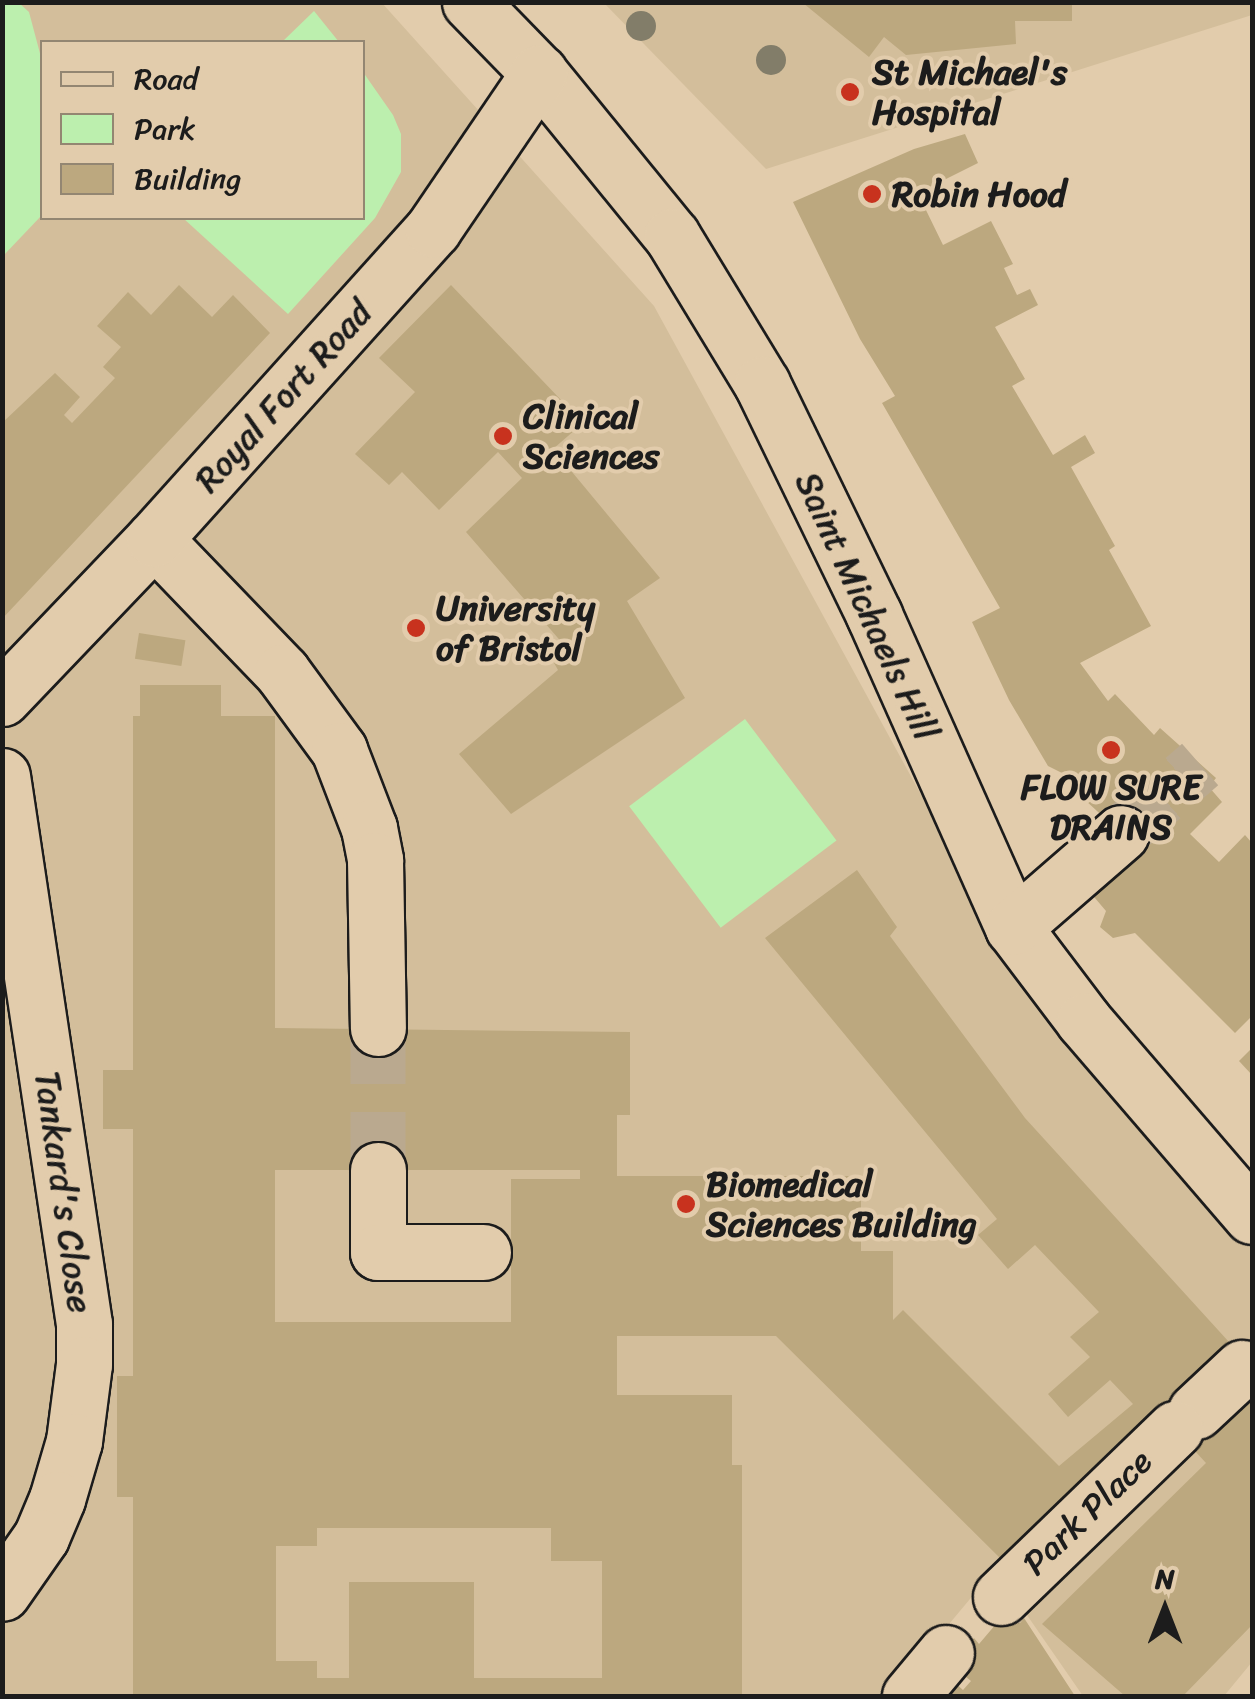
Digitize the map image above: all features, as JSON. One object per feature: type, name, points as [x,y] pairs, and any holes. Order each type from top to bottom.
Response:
[{"type":"street","name":"Saint Michaels Hill","points":[[470,2],[539,73],[672,236],[762,384],[874,615],[1013,927],[1084,1021],[1252,1216]]},
{"type":"street","name":"Royal Fort Road","points":[[2,698],[154,539],[433,229],[539,73]]},
{"type":"street","points":[[154,539],[282,672],[339,750],[369,828],[376,860],[378,1028]]},
{"type":"street","name":"Tankard's Close","points":[[2,776],[84,1324],[84,1364],[74,1441],[57,1499],[41,1537],[2,1593]]},
{"type":"street","points":[[1013,927],[1121,833]]},
{"type":"street","points":[[378,1170],[378,1252],[483,1252]]},
{"type":"street","name":"Park Place","points":[[1000,1597],[1242,1368]]},
{"type":"street","points":[[910,1696],[946,1653]]},
{"type":"shaded area","name":"St Michael's Hospital","points":[[1252,2],[1252,15],[766,169],[604,3]]},
{"type":"shaded area","name":"University of Bristol","points":[[3,3],[382,3],[654,306],[1002,943],[1198,1188],[1252,1249],[1252,1662],[1224,1696],[1083,1696],[995,1569],[889,1696],[3,1696]]},
{"type":"green space","points":[[3,2],[19,3],[29,12],[40,53],[40,217],[3,256]]},
{"type":"green space","points":[[314,11],[337,40],[284,40]]},
{"type":"green space","points":[[365,75],[393,115],[401,134],[401,172],[375,218],[288,314],[185,220],[365,220]]},
{"type":"green space","points":[[745,719],[836,840],[721,928],[629,806]]},
{"type":"building","points":[[803,3],[1072,3],[1072,21],[1015,21],[1016,44],[906,55],[884,37],[869,57]]},
{"type":"building","points":[[965,134],[978,163],[930,187],[937,200],[924,206],[943,245],[991,221],[1013,264],[1004,268],[1017,295],[1030,289],[1038,305],[995,327],[1025,379],[1012,386],[1053,455],[1085,435],[1095,453],[1071,467],[1115,546],[1109,550],[1151,626],[1080,663],[1108,701],[1115,694],[1154,735],[1160,728],[1216,778],[1209,787],[1222,802],[1190,834],[1219,862],[1245,835],[1252,843],[1252,1016],[1235,1033],[1135,933],[1113,938],[1100,927],[1106,911],[1089,891],[1121,833],[1085,800],[1094,789],[1048,766],[1009,700],[972,622],[1000,608],[882,403],[895,396],[860,339],[793,202],[914,149]]},
{"type":"building","points":[[179,285],[212,317],[233,295],[270,333],[2,619],[2,423],[55,373],[80,397],[64,415],[72,423],[115,378],[103,367],[121,347],[97,326],[128,292],[151,315]]},
{"type":"building","points":[[451,285],[583,423],[553,449],[660,578],[627,601],[685,698],[511,814],[459,754],[558,670],[549,654],[564,645],[466,532],[522,478],[498,452],[439,510],[402,472],[389,485],[355,454],[415,392],[379,358]]},
{"type":"building","points":[[139,633],[185,640],[181,666],[135,659]]},
{"type":"building","name":"Biomedical Sciences Building","points":[[140,685],[221,685],[221,716],[275,716],[275,1028],[630,1032],[630,1115],[617,1115],[617,1176],[861,1176],[861,1251],[893,1251],[893,1320],[903,1310],[1059,1466],[1133,1404],[1110,1380],[1068,1417],[1048,1394],[1090,1357],[1070,1337],[1099,1312],[1035,1245],[1008,1269],[978,1235],[997,1219],[765,938],[857,870],[897,927],[890,936],[1025,1118],[1229,1342],[1178,1392],[1252,1386],[1252,1625],[1183,1696],[1125,1696],[1042,1624],[1206,1463],[1158,1411],[1001,1559],[776,1336],[617,1336],[617,1395],[732,1395],[732,1465],[742,1465],[742,1696],[133,1696],[133,1497],[117,1497],[117,1376],[133,1376],[133,1129],[103,1129],[103,1070],[133,1070],[133,716],[140,716]],"holes":[[[275,1170],[580,1170],[580,1179],[511,1179],[511,1322],[275,1322]],[[317,1528],[551,1528],[551,1561],[602,1561],[602,1678],[474,1678],[474,1582],[349,1582],[349,1678],[317,1678],[317,1661],[276,1661],[276,1546],[317,1546]]]},
{"type":"building","points":[[1252,1048],[1252,1075],[1239,1061]]},
{"type":"building","points":[[1024,1618],[1075,1696],[923,1696],[944,1673],[963,1690],[971,1681],[951,1665],[974,1638],[979,1644],[996,1624],[1020,1623]]},
{"type":"tunnel","points":[[1121,833],[1200,764]]},
{"type":"tunnel","points":[[378,1028],[378,1170]]},
{"type":"place","name":"St Michael's Hospital","points":[[850,92]]},
{"type":"place","name":"Robin Hood","points":[[872,194]]},
{"type":"place","name":"Clinical Sciences","points":[[503,436]]},
{"type":"place","name":"University of Bristol","points":[[416,628]]},
{"type":"place","name":"FLOW SURE DRAINS","points":[[1111,750]]},
{"type":"place","name":"Biomedical Sciences Building","points":[[686,1204]]}]
